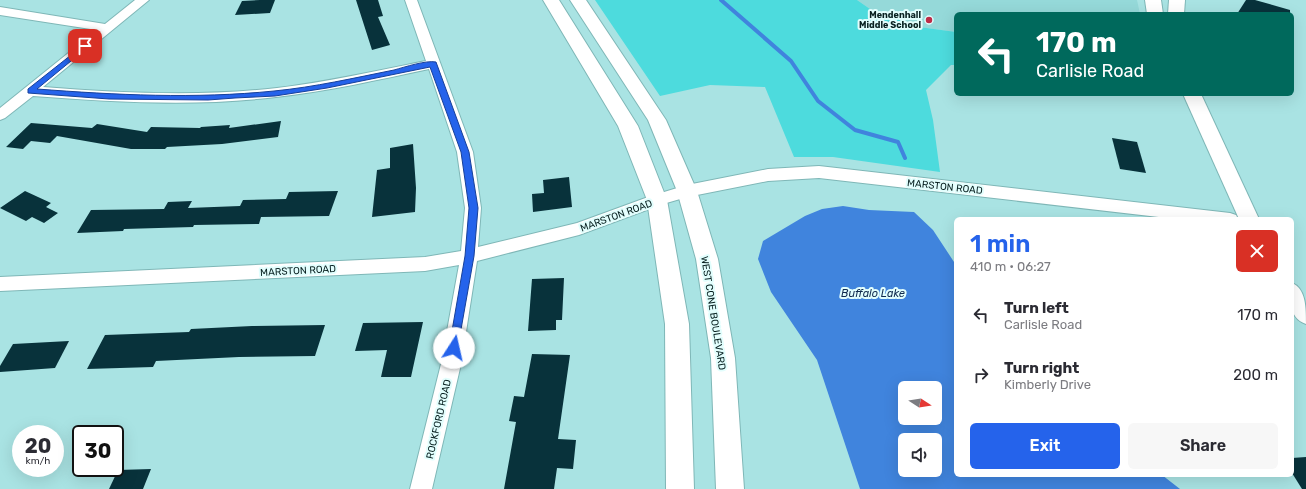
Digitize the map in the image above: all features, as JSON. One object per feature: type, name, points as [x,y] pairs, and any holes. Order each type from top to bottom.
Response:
[{"type":"main road","points":[[551,0],[628,126],[657,200],[678,324],[680,489]]},
{"type":"main road","name":"WEST CONE BOULEVARD","points":[[578,0],[657,120],[686,191],[707,258],[723,358],[730,489]]},
{"type":"street","points":[[0,115],[143,0]]},
{"type":"street","name":"ROCKFORD ROAD","points":[[412,0],[433,64],[465,152],[474,208],[470,256],[451,364],[421,489]]},
{"type":"street","points":[[1153,0],[1155,12]]},
{"type":"street","points":[[1176,12],[1177,0]]},
{"type":"street","points":[[0,11],[107,28]]},
{"type":"street","points":[[30,91],[109,97],[223,97],[275,93],[327,86],[433,64]]},
{"type":"street","points":[[1193,96],[1248,217]]},
{"type":"street","name":"MARSTON ROAD","points":[[0,284],[426,264],[470,256],[579,229],[657,200],[686,191],[768,175],[820,172],[1213,217]]},
{"type":"street","points":[[1294,295],[1306,314]]},
{"type":"shaded area","points":[[595,0],[857,0],[870,9],[919,27],[954,32],[954,65],[951,65],[926,90],[933,120],[940,172],[833,157],[794,157],[765,87],[710,85],[660,96]]},
{"type":"shaded area","name":"Mendenhall Middle School","points":[[857,0],[1137,0],[1140,12],[954,12],[954,32],[919,27],[870,9]]},
{"type":"water","name":"Buffalo Lake","points":[[843,206],[869,210],[914,212],[933,230],[954,262],[954,477],[1165,477],[1180,489],[860,489],[817,360],[771,292],[758,259],[763,241],[805,216],[822,209]]},
{"type":"building","points":[[275,0],[270,13],[235,15],[242,1]]},
{"type":"building","points":[[356,0],[378,0],[383,16],[378,17],[390,45],[372,50]]},
{"type":"building","points":[[1246,0],[1255,0],[1290,10],[1290,12],[1238,12]]},
{"type":"building","points":[[281,121],[278,137],[222,144],[167,147],[165,149],[131,149],[57,136],[50,143],[31,141],[23,149],[6,147],[31,123],[92,128],[97,124],[147,132],[151,127],[200,128],[230,125],[229,128]]},
{"type":"building","points":[[1112,138],[1137,142],[1146,173],[1120,169]]},
{"type":"building","points":[[413,144],[416,188],[415,212],[372,217],[377,170],[390,168],[390,148]]},
{"type":"building","points":[[569,177],[572,207],[533,212],[532,194],[544,193],[543,180]]},
{"type":"building","points":[[25,191],[51,203],[46,207],[58,213],[44,223],[32,217],[26,221],[0,208]]},
{"type":"building","points":[[338,191],[329,216],[261,217],[259,224],[194,225],[193,227],[124,229],[123,231],[77,233],[91,210],[164,209],[168,202],[192,201],[188,208],[240,206],[243,200],[286,199],[289,192]]},
{"type":"building","points":[[564,278],[562,320],[556,320],[556,330],[528,331],[532,279]]},
{"type":"building","points":[[423,322],[411,377],[381,377],[387,350],[355,351],[363,323]]},
{"type":"building","points":[[325,325],[315,356],[239,357],[156,361],[153,367],[87,369],[105,335],[189,332],[191,329],[252,326]]},
{"type":"building","points":[[69,341],[55,368],[0,372],[0,366],[13,344]]},
{"type":"building","points":[[532,354],[570,355],[558,439],[576,440],[573,469],[557,468],[554,489],[504,489],[516,422],[509,421],[514,396],[524,397]]},
{"type":"building","points":[[1306,457],[1306,489],[1302,489],[1294,476],[1294,458]]},
{"type":"building","points":[[151,469],[143,489],[109,489],[115,477],[124,477],[124,470]]},
{"type":"waterway","points":[[721,0],[791,61],[818,101],[855,130],[898,142],[905,158]]},
{"type":"place","name":"Mendenhall Middle School","points":[[929,20]]},
{"type":"route","points":[[85,46],[30,91],[109,97],[208,98],[275,93],[327,86],[433,64],[465,152],[474,208],[470,256],[454,348]]}]
